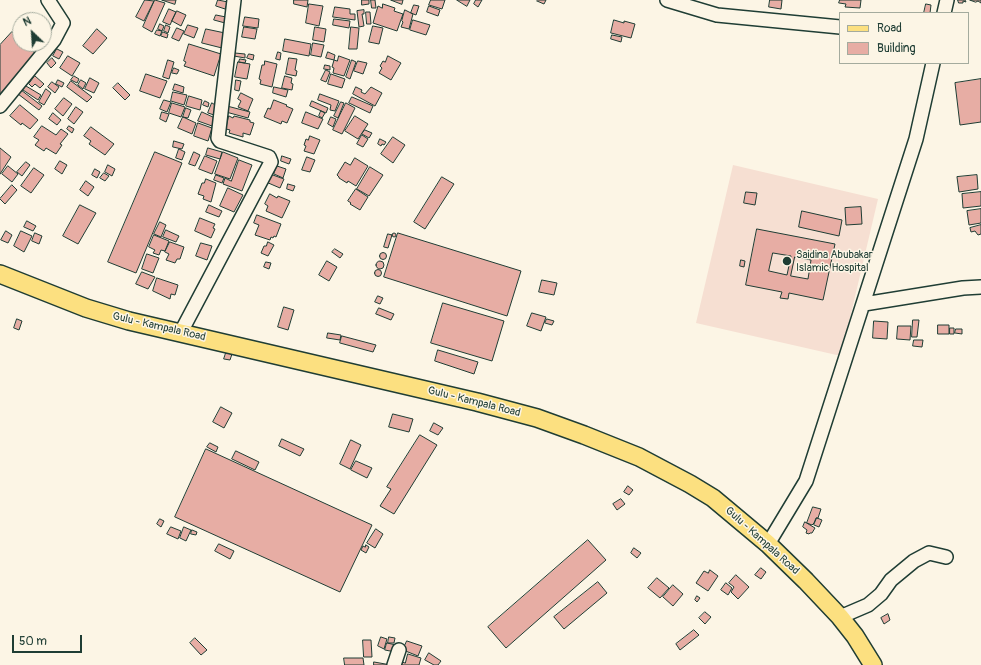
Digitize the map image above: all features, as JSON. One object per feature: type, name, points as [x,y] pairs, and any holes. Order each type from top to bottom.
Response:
[{"type":"main road","name":"Gulu - Kampala Road","points":[[0,274],[86,308],[129,321],[477,402],[537,418],[639,457],[713,498],[768,544],[840,617],[855,636],[873,665]]},
{"type":"street","points":[[0,106],[54,40],[63,24],[48,0]]},
{"type":"street","points":[[181,332],[271,162],[269,157],[218,139],[234,0]]},
{"type":"street","points":[[667,0],[696,4],[717,14],[839,27]]},
{"type":"street","points":[[944,12],[947,0]]},
{"type":"street","points":[[768,544],[806,481],[916,139],[933,64]]},
{"type":"street","points":[[864,304],[963,288],[981,287]]},
{"type":"street","points":[[840,617],[868,605],[881,594],[891,580],[914,561],[929,553],[946,557]]},
{"type":"street","points":[[394,665],[399,650]]},
{"type":"shaded area","name":"Saidina Abubakar Islamic Hospital","points":[[733,165],[878,199],[841,356],[696,323]]},
{"type":"building","points":[[145,0],[154,1],[144,21],[136,17]]},
{"type":"building","points":[[155,0],[165,3],[152,32],[143,27]]},
{"type":"building","points":[[162,0],[176,0],[175,4]]},
{"type":"building","points":[[218,0],[228,2],[225,9],[216,6]]},
{"type":"building","points":[[294,0],[308,0],[307,7],[294,4]]},
{"type":"building","points":[[362,0],[369,0],[369,4],[362,5]]},
{"type":"building","points":[[371,0],[375,0],[376,8],[372,8]]},
{"type":"building","points":[[391,0],[403,0],[402,4]]},
{"type":"building","points":[[431,0],[445,0],[442,9],[429,5]]},
{"type":"building","points":[[457,0],[470,0],[467,6]]},
{"type":"building","points":[[476,0],[482,0],[478,7],[474,4]]},
{"type":"building","points":[[546,0],[544,4],[537,1]]},
{"type":"building","points":[[770,0],[782,0],[781,9],[769,7]]},
{"type":"building","points":[[840,0],[861,0],[860,8],[845,7],[846,4],[839,3]]},
{"type":"building","points":[[958,0],[965,0],[966,2],[963,1],[963,3],[959,3]]},
{"type":"building","points":[[970,0],[981,0],[981,3],[978,1],[976,2]]},
{"type":"building","points":[[309,4],[323,6],[319,26],[306,23]]},
{"type":"building","points":[[383,4],[395,8],[394,11],[403,14],[397,31],[373,23],[378,6],[382,8]]},
{"type":"building","points":[[926,4],[931,5],[930,12],[924,12]]},
{"type":"building","points":[[414,5],[419,6],[416,15],[411,13]]},
{"type":"building","points":[[429,6],[440,10],[438,16],[427,12]]},
{"type":"building","points":[[335,7],[350,9],[350,14],[355,14],[355,20],[333,17]]},
{"type":"building","points":[[169,9],[176,12],[170,25],[163,22]]},
{"type":"building","points":[[364,10],[364,14],[362,14],[364,26],[359,27],[357,11]]},
{"type":"building","points":[[405,10],[413,14],[409,29],[401,27]]},
{"type":"building","points":[[177,11],[186,15],[181,26],[172,21]]},
{"type":"building","points":[[366,12],[370,12],[371,24],[367,24]]},
{"type":"building","points":[[216,15],[226,17],[225,23],[214,20]]},
{"type":"building","points":[[245,17],[259,19],[258,28],[243,26]]},
{"type":"building","points":[[334,19],[350,21],[349,28],[333,25]]},
{"type":"building","points":[[413,20],[430,25],[426,35],[410,30]]},
{"type":"building","points":[[614,20],[635,24],[631,38],[611,33]]},
{"type":"building","points":[[160,24],[164,26],[162,31],[158,29]]},
{"type":"building","points":[[166,25],[170,27],[168,33],[164,31]]},
{"type":"building","points":[[188,25],[198,28],[194,38],[184,34]]},
{"type":"building","points":[[373,26],[383,28],[379,44],[369,42]]},
{"type":"building","points":[[244,27],[257,29],[255,39],[242,37]]},
{"type":"building","points":[[315,27],[326,29],[324,42],[313,40]]},
{"type":"building","points":[[351,27],[359,28],[357,49],[349,49]]},
{"type":"building","points":[[177,28],[184,31],[179,41],[172,38]]},
{"type":"building","points":[[97,29],[107,38],[93,54],[83,46]]},
{"type":"building","points":[[206,29],[225,33],[222,48],[202,43]]},
{"type":"building","points":[[157,30],[162,31],[160,36],[155,34]]},
{"type":"building","points":[[12,32],[12,52],[34,52],[36,54],[0,94],[0,45]]},
{"type":"building","points":[[163,32],[168,34],[167,38],[161,36]]},
{"type":"building","points":[[612,35],[622,37],[621,42],[611,39]]},
{"type":"building","points":[[285,39],[311,44],[309,56],[283,51]]},
{"type":"building","points":[[313,43],[324,45],[321,57],[311,55]]},
{"type":"building","points":[[189,44],[221,54],[214,76],[184,66]]},
{"type":"building","points":[[57,49],[63,52],[59,59],[53,56]]},
{"type":"building","points":[[278,52],[281,53],[280,60],[276,59]]},
{"type":"building","points":[[328,52],[335,55],[334,60],[326,58]]},
{"type":"building","points":[[235,53],[245,54],[245,58],[234,56]]},
{"type":"building","points":[[249,54],[254,55],[253,60],[247,58]]},
{"type":"building","points":[[68,56],[80,63],[72,76],[60,68]]},
{"type":"building","points":[[339,56],[350,60],[344,76],[333,73],[334,68],[332,67],[334,60],[337,61]]},
{"type":"building","points":[[388,56],[401,63],[391,80],[379,73],[382,68],[380,66],[383,61],[385,62]]},
{"type":"building","points":[[52,58],[56,63],[51,68],[47,63]]},
{"type":"building","points":[[289,58],[297,59],[295,70],[297,71],[296,76],[286,74]]},
{"type":"building","points":[[240,59],[246,60],[245,63],[239,62]]},
{"type":"building","points":[[168,60],[174,62],[169,79],[163,77]]},
{"type":"building","points":[[352,60],[356,62],[350,79],[346,77]]},
{"type":"building","points":[[265,61],[277,64],[272,87],[260,84],[261,80],[259,79],[262,65],[264,65]]},
{"type":"building","points":[[358,61],[367,63],[363,74],[354,71]]},
{"type":"building","points":[[238,62],[250,64],[247,79],[235,77]]},
{"type":"building","points":[[325,65],[330,66],[330,70],[324,69]]},
{"type":"building","points":[[174,68],[179,70],[177,74],[172,73]]},
{"type":"building","points":[[326,70],[330,72],[326,82],[321,80]]},
{"type":"building","points":[[146,74],[167,81],[160,98],[140,91]]},
{"type":"building","points":[[331,74],[345,79],[342,88],[328,84]]},
{"type":"building","points":[[35,76],[44,84],[40,88],[35,84],[32,87],[29,84]]},
{"type":"building","points":[[74,76],[79,79],[77,83],[71,80]]},
{"type":"building","points":[[285,76],[292,78],[292,90],[282,88]]},
{"type":"building","points":[[90,78],[99,83],[94,93],[85,89]]},
{"type":"building","points":[[981,79],[981,122],[960,125],[955,83]]},
{"type":"building","points":[[58,80],[64,83],[62,87],[56,84]]},
{"type":"building","points":[[81,80],[86,83],[83,89],[78,85]]},
{"type":"building","points":[[236,80],[241,81],[239,91],[235,90]]},
{"type":"building","points":[[71,81],[92,97],[87,102],[67,87]]},
{"type":"building","points":[[52,82],[59,87],[55,93],[48,87]]},
{"type":"building","points":[[118,83],[130,95],[125,100],[113,88]]},
{"type":"building","points":[[175,84],[184,87],[183,93],[173,90]]},
{"type":"building","points":[[26,86],[41,95],[38,100],[23,90]]},
{"type":"building","points":[[274,87],[288,90],[286,97],[273,93]]},
{"type":"building","points":[[356,87],[362,90],[361,92],[365,94],[371,87],[382,93],[375,106],[353,94]]},
{"type":"building","points":[[46,89],[51,93],[44,105],[39,102]]},
{"type":"building","points":[[21,90],[42,106],[39,110],[18,94]]},
{"type":"building","points":[[173,92],[187,95],[184,105],[171,101]]},
{"type":"building","points":[[241,93],[253,99],[248,111],[238,107],[241,101],[238,99]]},
{"type":"building","points":[[320,94],[339,101],[335,111],[330,110],[331,105],[318,100]]},
{"type":"building","points":[[189,96],[202,100],[200,110],[186,106]]},
{"type":"building","points":[[352,97],[373,106],[370,113],[349,103]]},
{"type":"building","points":[[64,98],[72,104],[63,116],[55,109]]},
{"type":"building","points":[[164,100],[171,102],[167,112],[160,109]]},
{"type":"building","points":[[274,100],[293,109],[287,123],[282,121],[281,124],[264,117]]},
{"type":"building","points":[[205,101],[209,103],[208,107],[203,105]]},
{"type":"building","points":[[312,101],[328,108],[326,113],[310,106]]},
{"type":"building","points":[[341,102],[344,103],[338,118],[334,116]]},
{"type":"building","points":[[172,103],[185,107],[181,117],[169,113]]},
{"type":"building","points":[[212,103],[217,106],[214,115],[208,113]]},
{"type":"building","points":[[346,103],[355,108],[342,134],[333,130]]},
{"type":"building","points":[[20,105],[38,120],[30,129],[22,123],[21,125],[10,116]]},
{"type":"building","points":[[227,106],[250,112],[248,118],[226,112]]},
{"type":"building","points":[[76,107],[83,112],[74,124],[68,119]]},
{"type":"building","points":[[186,108],[191,110],[188,118],[183,117]]},
{"type":"building","points":[[321,111],[325,113],[322,118],[319,116]]},
{"type":"building","points":[[162,112],[169,114],[166,122],[160,119]]},
{"type":"building","points":[[202,112],[215,118],[212,126],[198,121]]},
{"type":"building","points":[[306,112],[323,119],[318,129],[302,123]]},
{"type":"building","points":[[53,113],[61,120],[57,125],[49,119]]},
{"type":"building","points":[[229,116],[233,118],[234,116],[250,120],[250,122],[254,123],[250,135],[243,133],[243,137],[229,133],[230,130],[226,129]]},
{"type":"building","points":[[355,116],[368,124],[358,139],[345,131]]},
{"type":"building","points":[[183,117],[196,123],[192,134],[178,128]]},
{"type":"building","points":[[331,117],[336,119],[333,127],[328,124]]},
{"type":"building","points":[[198,123],[212,128],[208,141],[194,136]]},
{"type":"building","points":[[42,126],[56,135],[61,129],[68,134],[60,144],[62,145],[56,154],[46,148],[44,151],[35,145],[39,140],[34,137]]},
{"type":"building","points":[[69,126],[74,129],[72,133],[67,129]]},
{"type":"building","points":[[91,127],[114,144],[105,155],[89,144],[91,141],[84,136]]},
{"type":"building","points":[[365,130],[372,133],[369,138],[362,134]]},
{"type":"building","points":[[362,135],[368,139],[363,147],[357,144]]},
{"type":"building","points":[[310,136],[320,140],[314,154],[304,151],[306,139],[308,140]]},
{"type":"building","points":[[393,137],[405,145],[393,163],[381,154]]},
{"type":"building","points":[[380,139],[386,142],[384,145],[382,144],[381,146],[378,144]]},
{"type":"building","points":[[174,141],[184,144],[182,149],[173,147]]},
{"type":"building","points":[[0,148],[11,157],[0,174]]},
{"type":"building","points":[[208,148],[222,152],[220,159],[206,155]]},
{"type":"building","points":[[179,149],[185,152],[182,160],[176,158]]},
{"type":"building","points":[[155,152],[182,163],[136,273],[108,262]]},
{"type":"building","points":[[194,152],[200,155],[195,166],[189,164]]},
{"type":"building","points":[[223,152],[238,158],[230,179],[215,174]]},
{"type":"building","points":[[205,156],[217,161],[212,174],[199,169]]},
{"type":"building","points":[[282,156],[291,159],[289,164],[281,161]]},
{"type":"building","points":[[307,157],[315,160],[310,172],[302,170]]},
{"type":"building","points":[[355,158],[368,166],[356,186],[348,181],[347,183],[337,175],[345,162],[350,165]]},
{"type":"building","points":[[239,160],[252,165],[242,191],[223,184],[225,178],[231,181]]},
{"type":"building","points":[[60,161],[67,165],[62,174],[55,169]]},
{"type":"building","points":[[26,162],[30,165],[22,176],[17,172]]},
{"type":"building","points":[[108,165],[115,169],[112,176],[105,172]]},
{"type":"building","points":[[8,166],[18,174],[12,182],[2,174]]},
{"type":"building","points":[[277,166],[286,169],[283,178],[274,174]]},
{"type":"building","points":[[370,167],[383,175],[369,196],[357,189]]},
{"type":"building","points":[[34,168],[44,175],[31,193],[21,186]]},
{"type":"building","points":[[95,169],[100,172],[97,178],[92,175]]},
{"type":"building","points":[[104,173],[109,176],[105,181],[100,178]]},
{"type":"building","points":[[270,174],[284,179],[280,188],[266,182]]},
{"type":"building","points":[[216,175],[224,178],[222,183],[214,180]]},
{"type":"building","points":[[977,175],[978,189],[959,192],[957,177]]},
{"type":"building","points":[[442,177],[454,184],[425,229],[414,222]]},
{"type":"building","points":[[206,179],[216,183],[211,202],[203,199],[204,196],[198,194],[202,183],[204,183]]},
{"type":"building","points":[[86,181],[94,187],[88,196],[80,190]]},
{"type":"building","points":[[288,184],[295,186],[293,191],[287,189]]},
{"type":"building","points":[[12,185],[17,190],[5,204],[0,199]]},
{"type":"building","points":[[228,188],[243,195],[234,212],[220,206]]},
{"type":"building","points":[[356,189],[368,197],[360,210],[348,201]]},
{"type":"building","points":[[746,192],[757,193],[755,205],[744,203]]},
{"type":"building","points":[[981,192],[981,206],[963,208],[962,194]]},
{"type":"building","points":[[270,194],[277,198],[278,196],[290,201],[282,218],[266,211],[268,206],[265,204]]},
{"type":"building","points":[[80,205],[96,213],[78,244],[63,236]]},
{"type":"building","points":[[209,205],[222,211],[219,217],[206,212]]},
{"type":"building","points":[[861,207],[862,224],[846,225],[845,208]]},
{"type":"building","points":[[981,209],[981,223],[969,225],[967,211]]},
{"type":"building","points":[[802,211],[842,220],[839,236],[799,227]]},
{"type":"building","points":[[257,215],[281,224],[276,237],[271,237],[270,240],[255,235],[259,225],[254,223]]},
{"type":"building","points":[[200,218],[215,224],[213,228],[215,229],[211,238],[195,231]]},
{"type":"building","points":[[27,221],[36,226],[33,231],[24,227]]},
{"type":"building","points":[[160,222],[166,225],[161,237],[154,234]]},
{"type":"building","points":[[981,225],[981,234],[978,235],[975,231],[971,232],[970,228]]},
{"type":"building","points":[[757,229],[835,244],[823,300],[789,293],[788,299],[780,298],[782,292],[746,285]],"holes":[[[773,253],[791,256],[787,275],[769,271]],[[795,257],[811,260],[808,279],[791,276]]]},
{"type":"building","points":[[166,230],[179,236],[176,242],[163,237]]},
{"type":"building","points":[[6,231],[12,235],[8,243],[1,240]]},
{"type":"building","points":[[21,231],[32,236],[24,252],[14,246]]},
{"type":"building","points":[[35,233],[42,236],[39,244],[32,241]]},
{"type":"building","points":[[392,233],[396,233],[396,237],[392,237]]},
{"type":"building","points":[[398,233],[521,271],[507,316],[384,277]]},
{"type":"building","points":[[388,234],[392,235],[388,248],[384,247]]},
{"type":"building","points":[[154,235],[169,241],[165,251],[161,250],[159,255],[153,253],[155,250],[149,247]]},
{"type":"building","points":[[170,242],[184,247],[180,259],[177,259],[175,263],[166,260],[169,254],[165,252]]},
{"type":"building","points":[[268,242],[274,245],[268,256],[261,253],[264,246],[266,246]]},
{"type":"building","points":[[201,243],[212,246],[207,260],[196,256]]},
{"type":"building","points":[[335,249],[343,254],[340,258],[332,252]]},
{"type":"building","points":[[383,252],[386,253],[386,259],[383,260],[380,259],[379,256],[380,253]]},
{"type":"building","points":[[147,254],[159,258],[153,273],[142,269]]},
{"type":"building","points":[[741,260],[745,261],[744,267],[740,266]]},
{"type":"building","points":[[327,261],[337,267],[329,281],[319,275]]},
{"type":"building","points":[[380,261],[383,262],[383,268],[380,269],[377,268],[376,265],[377,262]]},
{"type":"building","points":[[266,262],[271,263],[269,269],[264,267]]},
{"type":"building","points":[[378,269],[381,270],[381,276],[378,277],[375,276],[374,273],[375,270]]},
{"type":"building","points":[[142,272],[155,277],[148,289],[136,284]]},
{"type":"building","points":[[157,278],[178,285],[175,295],[171,294],[170,299],[153,291]]},
{"type":"building","points":[[542,280],[557,283],[554,295],[539,292]]},
{"type":"building","points":[[378,296],[383,298],[380,304],[375,302]]},
{"type":"building","points":[[443,303],[504,321],[492,361],[431,343]]},
{"type":"building","points":[[284,307],[294,310],[288,330],[278,327]]},
{"type":"building","points":[[379,308],[394,314],[391,320],[376,314]]},
{"type":"building","points":[[532,313],[546,317],[541,331],[527,326]]},
{"type":"building","points":[[17,319],[22,321],[19,330],[14,328]]},
{"type":"building","points":[[547,319],[554,321],[552,325],[545,323]]},
{"type":"building","points":[[913,320],[919,320],[917,337],[912,337]]},
{"type":"building","points":[[874,321],[888,322],[887,339],[873,338]]},
{"type":"building","points":[[938,325],[949,325],[949,334],[938,334]]},
{"type":"building","points":[[898,326],[911,326],[910,340],[897,339]]},
{"type":"building","points":[[950,328],[954,328],[954,334],[950,334]]},
{"type":"building","points":[[956,329],[962,329],[962,334],[955,333]]},
{"type":"building","points":[[328,333],[341,335],[340,340],[327,338]]},
{"type":"building","points":[[342,336],[376,345],[373,352],[340,343]]},
{"type":"building","points":[[914,340],[923,340],[922,347],[913,346]]},
{"type":"building","points":[[438,350],[478,362],[474,374],[435,361]]},
{"type":"building","points":[[226,353],[232,354],[230,360],[224,359]]},
{"type":"building","points":[[221,407],[232,413],[224,428],[213,422]]},
{"type":"building","points":[[393,414],[413,419],[409,432],[389,427]]},
{"type":"building","points":[[434,423],[443,428],[438,435],[430,431]]},
{"type":"building","points":[[420,435],[437,445],[394,514],[380,506],[391,489],[387,487]]},
{"type":"building","points":[[282,439],[304,449],[300,456],[279,446]]},
{"type":"building","points":[[351,440],[361,445],[350,469],[340,464]]},
{"type":"building","points":[[210,443],[218,447],[216,452],[207,447]]},
{"type":"building","points":[[206,449],[372,525],[340,592],[175,517]]},
{"type":"building","points":[[236,451],[259,462],[255,470],[232,459]]},
{"type":"building","points":[[356,461],[372,468],[367,478],[351,470]]},
{"type":"building","points":[[628,486],[633,490],[629,495],[624,492]]},
{"type":"building","points":[[621,499],[625,504],[617,510],[613,504]]},
{"type":"building","points":[[813,507],[821,509],[818,518],[816,518],[812,525],[807,523]]},
{"type":"building","points":[[817,518],[822,520],[819,527],[814,525]]},
{"type":"building","points":[[160,519],[164,521],[161,527],[157,524]]},
{"type":"building","points":[[805,522],[815,528],[812,533],[806,533],[807,530],[803,527]]},
{"type":"building","points":[[171,527],[181,531],[178,539],[167,534]]},
{"type":"building","points":[[184,527],[191,530],[186,541],[180,538]]},
{"type":"building","points":[[376,529],[383,534],[375,548],[367,543]]},
{"type":"building","points":[[192,530],[197,532],[196,535],[191,534]]},
{"type":"building","points":[[588,540],[606,560],[506,648],[488,627]]},
{"type":"building","points":[[219,544],[234,551],[230,559],[215,551]]},
{"type":"building","points":[[366,545],[369,547],[366,553],[361,550],[363,546],[365,547]]},
{"type":"building","points":[[634,548],[641,553],[637,558],[631,553]]},
{"type":"building","points":[[761,568],[766,572],[761,579],[755,575]]},
{"type":"building","points":[[710,570],[718,576],[708,591],[696,583],[704,571],[708,573]]},
{"type":"building","points":[[736,575],[749,587],[738,599],[731,592],[734,587],[729,583]]},
{"type":"building","points":[[657,578],[669,588],[660,598],[648,588]]},
{"type":"building","points":[[598,582],[607,593],[564,629],[554,617]]},
{"type":"building","points":[[726,583],[732,588],[728,595],[721,590]]},
{"type":"building","points":[[673,585],[683,594],[673,606],[663,597]]},
{"type":"building","points":[[697,596],[700,598],[697,602],[695,600]]},
{"type":"building","points":[[705,612],[711,617],[705,624],[699,618]]},
{"type":"building","points":[[888,614],[890,620],[884,624],[881,618]]},
{"type":"building","points":[[694,630],[699,635],[680,650],[676,644]]},
{"type":"building","points":[[381,637],[387,639],[384,649],[378,646]]},
{"type":"building","points":[[389,637],[395,638],[394,643],[388,643]]},
{"type":"building","points":[[195,638],[207,650],[201,655],[190,643]]},
{"type":"building","points":[[363,640],[371,640],[372,657],[364,657]]},
{"type":"building","points":[[407,641],[422,646],[418,656],[403,650]]},
{"type":"building","points":[[387,643],[396,645],[395,652],[385,650]]},
{"type":"building","points":[[429,653],[441,661],[438,665],[434,665],[425,660]]},
{"type":"building","points":[[408,654],[421,658],[419,665],[400,665],[402,662],[405,663]]},
{"type":"building","points":[[344,658],[363,658],[364,665],[345,665]]},
{"type":"building","points":[[374,662],[391,665],[374,665]]},
{"type":"place","name":"Saidina Abubakar Islamic Hospital","points":[[787,261]]}]
